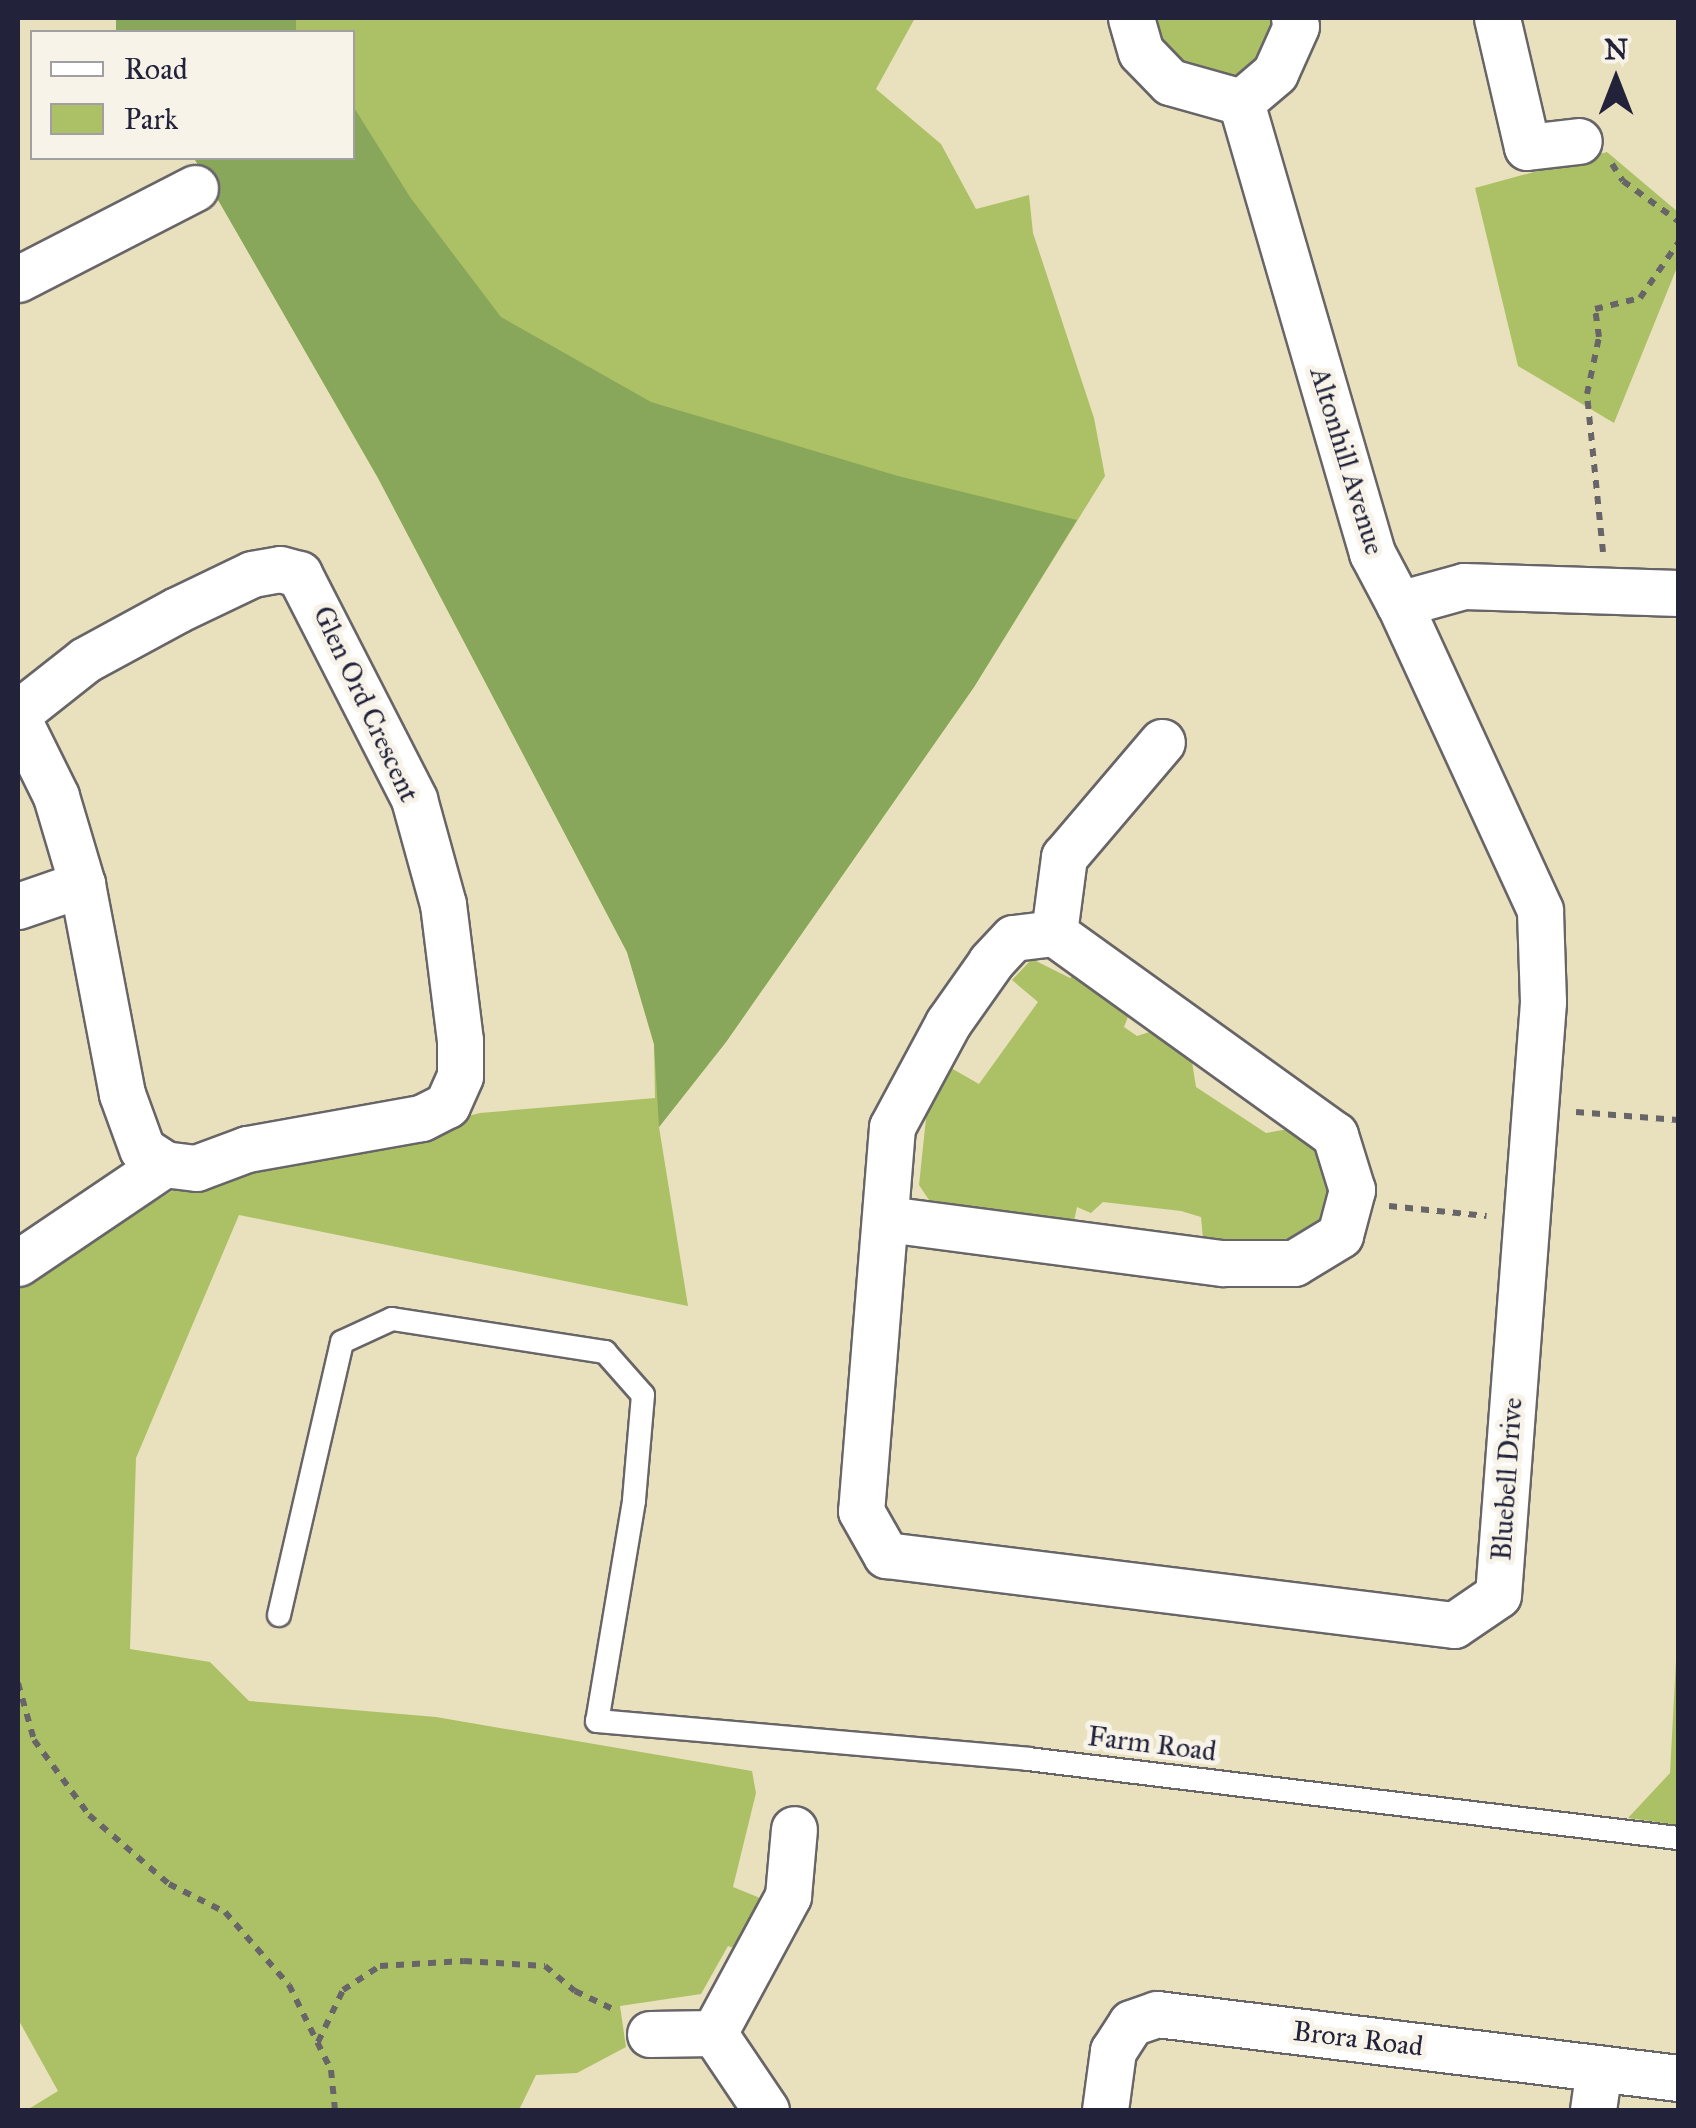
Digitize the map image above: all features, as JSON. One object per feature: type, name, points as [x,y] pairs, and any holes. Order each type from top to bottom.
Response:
[{"type":"street","points":[[1131,18],[1141,52],[1170,82],[1241,102],[1275,73],[1294,18]]},
{"type":"street","points":[[1497,18],[1528,147],[1579,141]]},
{"type":"street","name":"Altonhill Avenue","points":[[1241,102],[1372,553],[1400,604]]},
{"type":"street","points":[[18,279],[195,188]]},
{"type":"street","name":"Glen Ord Crescent","points":[[280,569],[299,574],[317,599],[414,799],[443,904],[460,1040],[460,1076],[447,1105],[421,1118],[246,1149],[196,1168],[165,1164],[142,1149],[122,1094],[82,884],[56,796],[18,716],[85,660],[252,574],[280,569]]},
{"type":"street","points":[[1400,604],[1464,586],[1678,593]]},
{"type":"street","name":"Bluebell Drive","points":[[1054,933],[1012,938],[948,1024],[892,1127],[861,1511],[886,1555],[1454,1625],[1498,1594],[1543,1002],[1540,910],[1400,604]]},
{"type":"street","points":[[887,1218],[1224,1263],[1294,1263],[1340,1235],[1352,1190],[1334,1135],[1054,933],[1064,857],[1162,742]]},
{"type":"street","points":[[18,906],[82,884]]},
{"type":"street","points":[[18,1264],[165,1164]]},
{"type":"street","points":[[714,2033],[788,1896],[794,1829]]},
{"type":"street","name":"Brora Road","points":[[1105,2110],[1114,2051],[1132,2023],[1157,2014],[1596,2089],[1678,2078]]},
{"type":"street","points":[[650,2034],[714,2033]]},
{"type":"street","points":[[714,2033],[766,2110]]},
{"type":"lane","name":"Farm Road","points":[[279,1615],[342,1342],[392,1319],[605,1352],[643,1395],[634,1501],[597,1721],[1028,1759],[1678,1838]]},
{"type":"path","points":[[1579,141],[1597,143],[1623,181],[1678,221]]},
{"type":"path","points":[[1607,590],[1587,394],[1598,337],[1595,308],[1640,298],[1678,244]]},
{"type":"path","points":[[1535,1108],[1678,1120]]},
{"type":"path","points":[[1349,1202],[1528,1220]]},
{"type":"path","points":[[18,1684],[34,1740],[89,1815],[168,1884],[225,1912],[289,1986],[331,2070],[334,2110]]},
{"type":"path","points":[[318,2044],[343,1990],[380,1966],[464,1961],[545,1966],[650,2034]]},
{"type":"green space","points":[[116,18],[915,18],[876,89],[941,144],[976,209],[1029,195],[1033,233],[1094,418],[1105,476],[974,687],[726,1042],[659,1127],[688,1306],[239,1215],[136,1458],[130,1649],[210,1662],[249,1701],[436,1717],[752,1771],[756,1793],[733,1887],[760,1898],[737,1949],[728,1946],[701,1994],[620,2006],[626,2047],[577,2073],[536,2075],[519,2110],[27,2110],[58,2091],[18,2019],[18,1287],[175,1189],[480,1113],[655,1098],[654,1044],[627,952],[378,478],[195,160],[355,160],[355,30],[123,30]]},
{"type":"green space","points":[[116,18],[296,18],[296,30],[116,30]]},
{"type":"green space","points":[[1155,18],[1279,18],[1275,46],[1237,79],[1214,83],[1166,52]]},
{"type":"green space","points":[[355,109],[410,197],[501,317],[651,402],[898,476],[1077,520],[974,687],[726,1042],[659,1127],[654,1044],[627,952],[378,478],[195,160],[355,160]]},
{"type":"green space","points":[[1607,152],[1678,212],[1678,265],[1614,423],[1518,366],[1475,188]]},
{"type":"green space","points":[[1032,959],[1070,978],[1080,971],[1129,1014],[1124,1027],[1137,1036],[1162,1028],[1190,1049],[1196,1087],[1266,1133],[1294,1128],[1320,1152],[1335,1182],[1329,1213],[1311,1238],[1279,1250],[1203,1239],[1201,1217],[1103,1202],[1091,1213],[1077,1207],[1074,1221],[929,1200],[919,1185],[927,1109],[951,1068],[979,1084],[1038,1002],[1012,980]]},
{"type":"green space","points":[[1678,1623],[1678,1825],[1628,1818],[1670,1773]]}]
